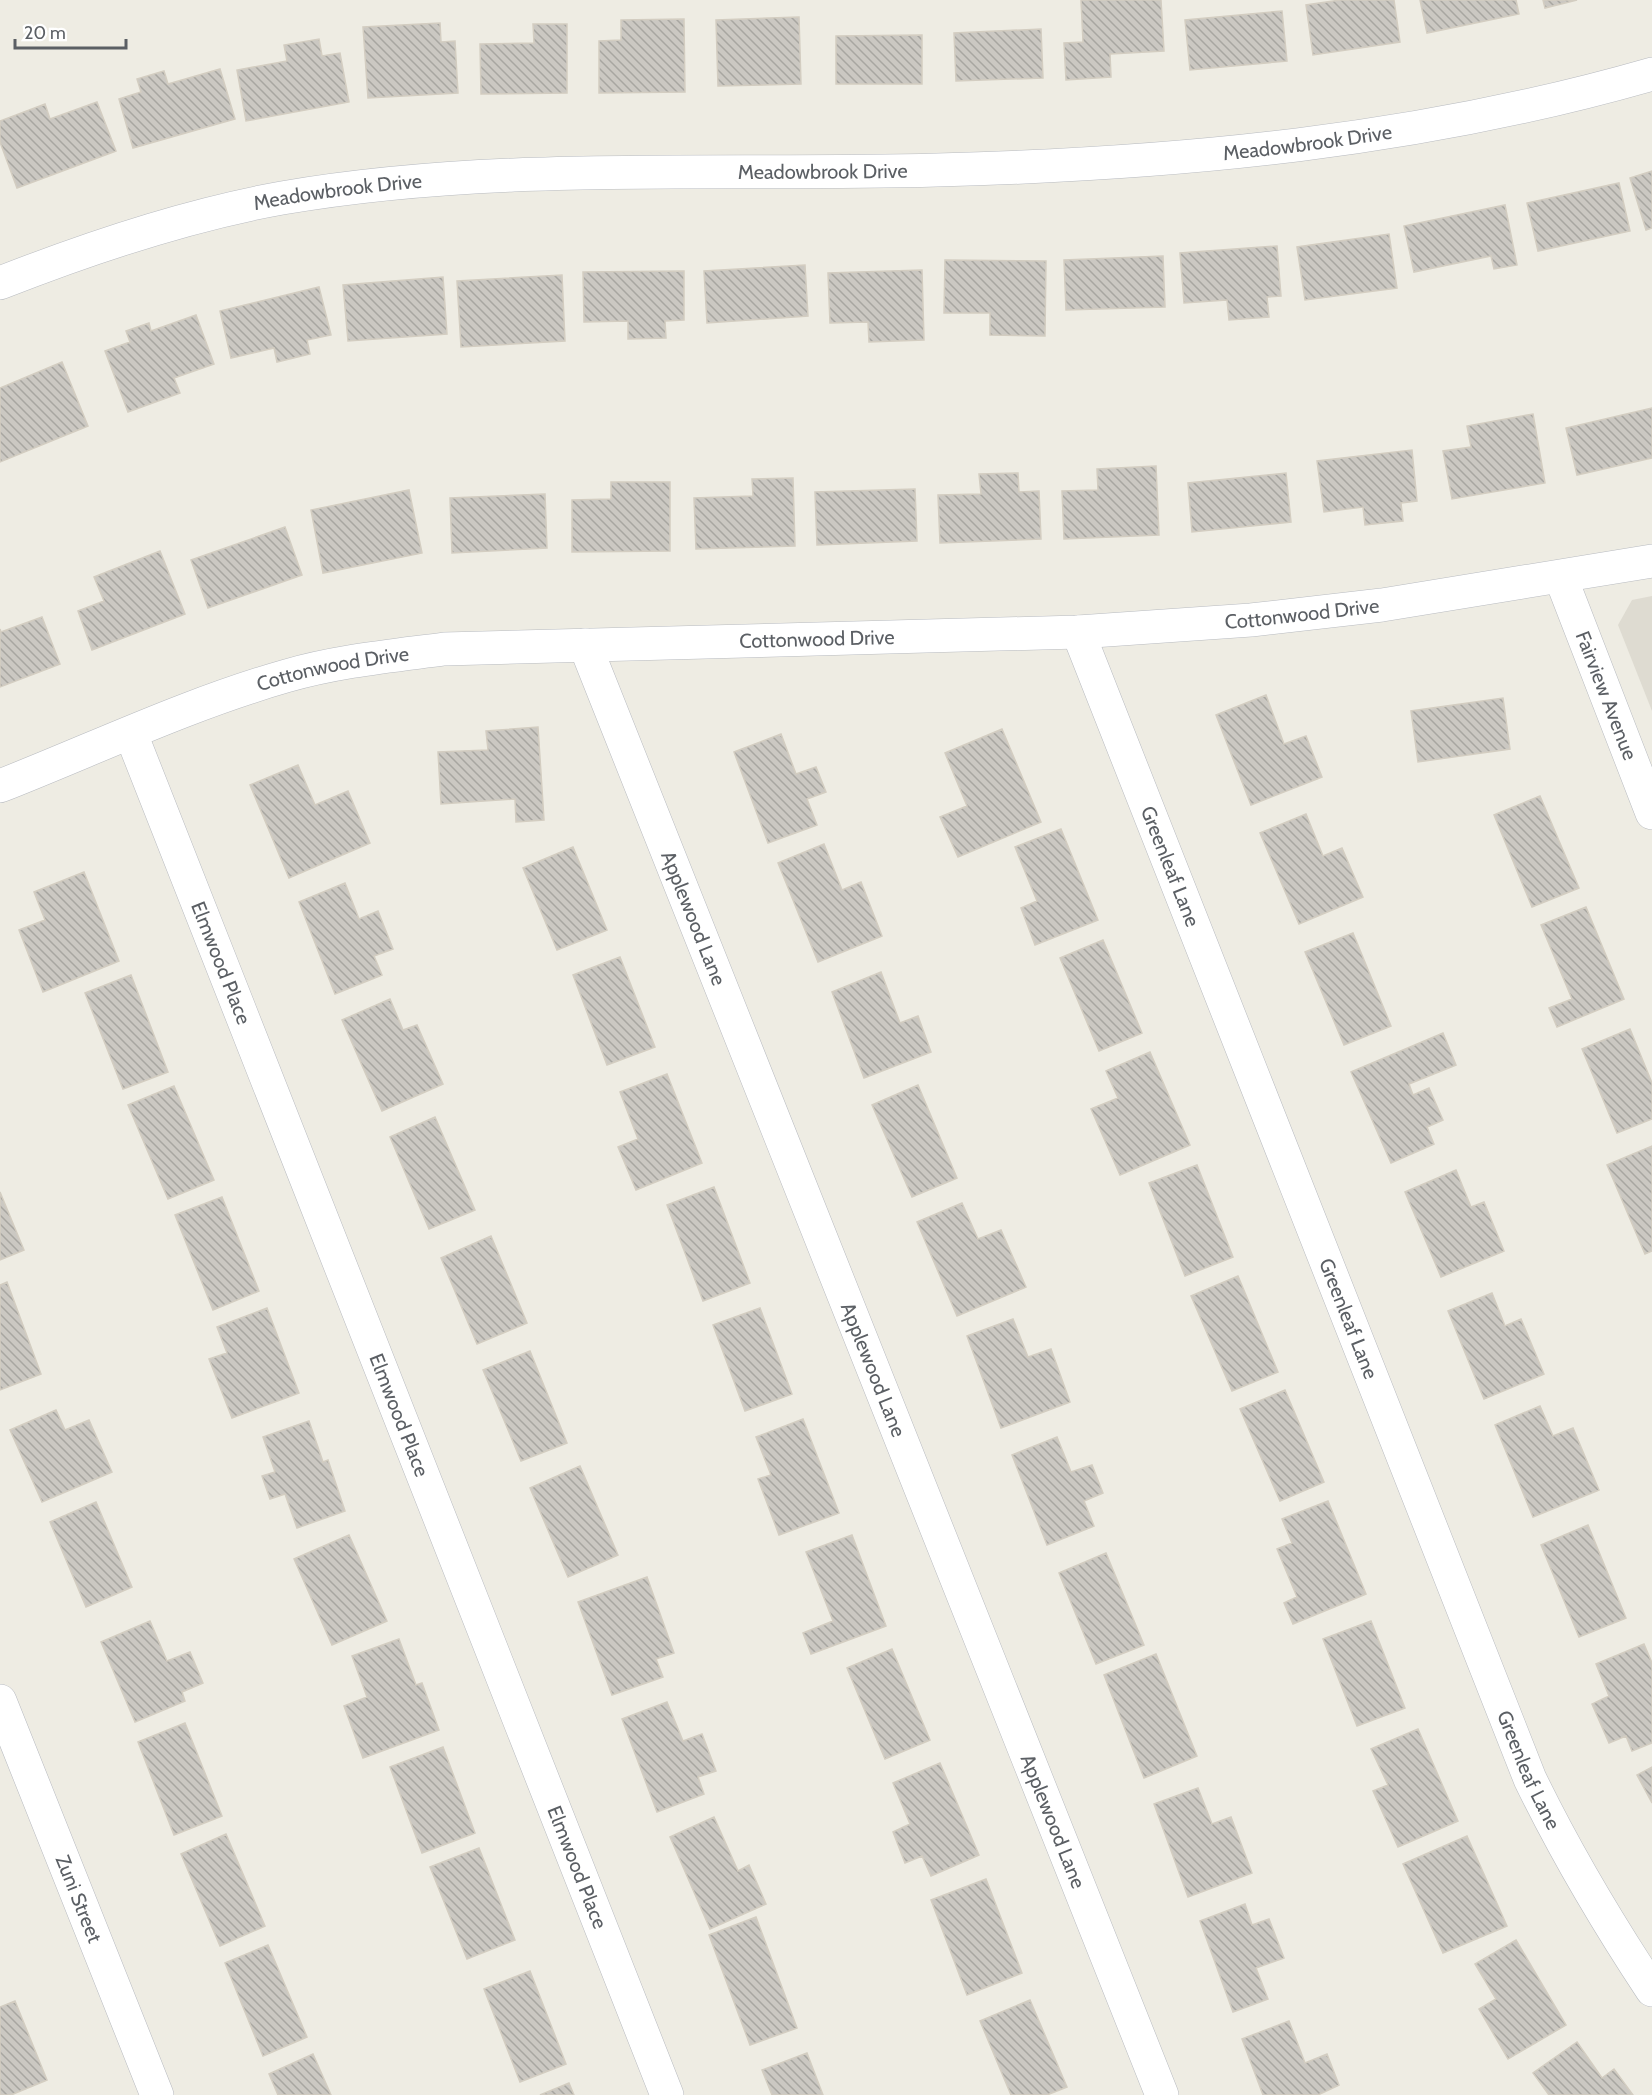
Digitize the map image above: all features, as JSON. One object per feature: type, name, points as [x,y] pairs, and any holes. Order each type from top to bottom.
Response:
[{"type":"street","name":"Meadowbrook Drive","points":[[0,283],[105,245],[198,219],[278,199],[362,186],[521,175],[936,170],[1230,153],[1381,135],[1494,115],[1652,74]]},
{"type":"street","name":"Cottonwood Drive","points":[[0,786],[226,696],[287,676],[354,660],[444,649],[1078,632],[1251,620],[1382,605],[1561,578],[1652,561]]},
{"type":"street","name":"Fairview Avenue","points":[[1561,578],[1652,813]]},
{"type":"street","name":"Greenleaf Lane","points":[[1078,632],[1530,1779],[1556,1833],[1600,1911],[1652,1990]]},
{"type":"street","name":"Applewood Lane","points":[[585,645],[1162,2095]]},
{"type":"street","name":"Elmwood Place","points":[[130,734],[667,2095]]},
{"type":"street","name":"Zuni Street","points":[[0,1701],[157,2095]]},
{"type":"shaded area","points":[[1652,596],[1652,711],[1618,625],[1632,600]]},
{"type":"building","points":[[1081,0],[1161,0],[1164,51],[1110,54],[1111,77],[1066,80],[1064,43],[1083,42]]},
{"type":"building","points":[[1340,0],[1394,0],[1400,42],[1313,55],[1306,5]]},
{"type":"building","points":[[1420,0],[1516,0],[1519,14],[1427,33]]},
{"type":"building","points":[[1543,0],[1577,0],[1545,8]]},
{"type":"building","points":[[1282,11],[1287,61],[1190,70],[1185,20]]},
{"type":"building","points":[[799,17],[801,84],[718,86],[716,20]]},
{"type":"building","points":[[684,19],[685,92],[599,93],[599,41],[621,40],[621,20]]},
{"type":"building","points":[[440,23],[441,42],[455,41],[458,93],[368,98],[363,27]]},
{"type":"building","points":[[533,24],[567,24],[567,93],[481,94],[480,44],[534,43]]},
{"type":"building","points":[[1041,29],[1043,78],[956,81],[954,33]]},
{"type":"building","points":[[922,35],[922,84],[836,84],[836,36]]},
{"type":"building","points":[[319,39],[322,56],[340,53],[349,102],[246,121],[237,70],[287,61],[284,45]]},
{"type":"building","points":[[220,69],[235,119],[133,148],[119,99],[141,92],[137,79],[164,71],[168,84]]},
{"type":"building","points":[[97,102],[116,151],[17,188],[0,142],[0,121],[45,104],[50,119]]},
{"type":"building","points":[[1652,171],[1652,228],[1646,230],[1630,178]]},
{"type":"building","points":[[1619,183],[1630,231],[1538,251],[1527,203]]},
{"type":"building","points":[[1505,205],[1517,265],[1494,269],[1491,256],[1414,272],[1404,226]]},
{"type":"building","points":[[1389,234],[1397,288],[1305,300],[1297,247]]},
{"type":"building","points":[[1277,246],[1281,296],[1267,297],[1269,317],[1229,320],[1227,300],[1184,303],[1180,253]]},
{"type":"building","points":[[1163,256],[1165,307],[1066,310],[1064,260]]},
{"type":"building","points":[[945,260],[1046,261],[1045,336],[990,335],[990,313],[944,313]]},
{"type":"building","points":[[805,265],[808,316],[707,323],[704,271]]},
{"type":"building","points":[[922,270],[924,340],[869,342],[868,322],[830,323],[828,273]]},
{"type":"building","points":[[684,271],[684,320],[665,321],[666,338],[628,339],[628,321],[584,322],[583,272]]},
{"type":"building","points":[[562,275],[565,341],[461,347],[457,281]]},
{"type":"building","points":[[443,277],[447,334],[348,341],[343,285]]},
{"type":"building","points":[[319,287],[331,335],[307,340],[310,354],[277,362],[274,348],[231,358],[220,311]]},
{"type":"building","points":[[196,315],[214,364],[174,378],[180,393],[128,412],[105,351],[130,342],[126,331],[149,323],[151,331]]},
{"type":"building","points":[[62,362],[88,426],[0,462],[0,388]]},
{"type":"building","points":[[1652,408],[1652,458],[1577,475],[1566,428]]},
{"type":"building","points":[[1533,414],[1545,483],[1452,499],[1443,451],[1471,447],[1467,426]]},
{"type":"building","points":[[1412,450],[1417,501],[1401,503],[1403,521],[1365,525],[1363,507],[1324,512],[1317,461]]},
{"type":"building","points":[[1156,466],[1159,535],[1064,539],[1062,491],[1098,490],[1097,469]]},
{"type":"building","points":[[1018,473],[1019,492],[1039,491],[1041,539],[940,543],[938,495],[981,494],[979,474]]},
{"type":"building","points":[[1286,473],[1291,522],[1192,532],[1188,483]]},
{"type":"building","points":[[793,478],[795,546],[696,549],[694,498],[753,496],[752,479]]},
{"type":"building","points":[[611,482],[670,482],[670,551],[572,552],[572,500],[611,499]]},
{"type":"building","points":[[915,489],[917,541],[817,545],[815,492]]},
{"type":"building","points":[[409,490],[422,553],[323,573],[311,510]]},
{"type":"building","points":[[545,494],[547,548],[452,553],[450,498]]},
{"type":"building","points":[[285,527],[302,575],[208,608],[191,560]]},
{"type":"building","points":[[160,551],[185,614],[92,650],[78,611],[104,601],[94,577]]},
{"type":"building","points":[[42,617],[60,664],[0,687],[0,629],[1,632]]},
{"type":"building","points":[[1266,695],[1284,744],[1306,736],[1322,777],[1251,805],[1216,715]]},
{"type":"building","points":[[1503,698],[1510,749],[1418,762],[1411,711]]},
{"type":"building","points":[[538,727],[544,820],[516,822],[515,799],[441,804],[438,752],[488,750],[486,731]]},
{"type":"building","points":[[1002,729],[1041,822],[958,857],[940,817],[967,806],[945,753]]},
{"type":"building","points":[[781,734],[796,774],[816,767],[826,792],[807,799],[817,825],[768,843],[734,752]]},
{"type":"building","points":[[298,765],[315,805],[348,791],[370,843],[289,878],[250,785]]},
{"type":"building","points":[[1540,796],[1579,888],[1532,907],[1494,815]]},
{"type":"building","points":[[1306,814],[1323,856],[1342,848],[1363,897],[1299,924],[1260,833]]},
{"type":"building","points":[[1061,829],[1098,920],[1035,945],[1021,908],[1037,901],[1015,847]]},
{"type":"building","points":[[824,844],[842,890],[861,882],[882,936],[818,962],[778,863]]},
{"type":"building","points":[[573,847],[607,930],[557,950],[523,868]]},
{"type":"building","points":[[84,872],[119,961],[43,992],[19,930],[45,920],[34,892]]},
{"type":"building","points":[[345,883],[359,919],[378,911],[393,949],[374,956],[382,975],[335,994],[299,902]]},
{"type":"building","points":[[1586,907],[1624,999],[1557,1027],[1549,1008],[1572,999],[1541,925]]},
{"type":"building","points":[[1353,933],[1391,1026],[1344,1045],[1305,952]]},
{"type":"building","points":[[1103,940],[1142,1033],[1099,1051],[1060,958]]},
{"type":"building","points":[[620,957],[655,1047],[607,1065],[573,975]]},
{"type":"building","points":[[881,972],[900,1023],[918,1016],[931,1052],[864,1078],[832,992]]},
{"type":"building","points":[[131,975],[168,1072],[123,1089],[85,993]]},
{"type":"building","points":[[390,999],[403,1030],[417,1025],[443,1084],[382,1111],[342,1020]]},
{"type":"building","points":[[1630,1029],[1652,1083],[1652,1119],[1617,1133],[1582,1049]]},
{"type":"building","points":[[1443,1033],[1456,1065],[1409,1084],[1413,1095],[1429,1088],[1443,1120],[1427,1127],[1434,1144],[1391,1163],[1351,1072]]},
{"type":"building","points":[[1150,1052],[1190,1145],[1120,1175],[1091,1109],[1118,1098],[1106,1071]]},
{"type":"building","points":[[667,1074],[702,1163],[636,1190],[618,1147],[638,1139],[620,1092]]},
{"type":"building","points":[[918,1085],[957,1178],[912,1197],[872,1105]]},
{"type":"building","points":[[174,1086],[214,1180],[168,1199],[128,1105]]},
{"type":"building","points":[[435,1117],[475,1210],[429,1229],[390,1137]]},
{"type":"building","points":[[1652,1146],[1652,1251],[1645,1254],[1607,1165]]},
{"type":"building","points":[[1197,1165],[1233,1257],[1185,1276],[1149,1183]]},
{"type":"building","points":[[1456,1170],[1471,1207],[1484,1202],[1504,1251],[1441,1277],[1405,1192]]},
{"type":"building","points":[[714,1187],[750,1283],[703,1301],[667,1205]]},
{"type":"building","points":[[0,1192],[24,1250],[0,1260]]},
{"type":"building","points":[[222,1197],[259,1291],[213,1310],[175,1215]]},
{"type":"building","points":[[962,1203],[978,1239],[1001,1230],[1026,1287],[957,1316],[917,1222]]},
{"type":"building","points":[[491,1236],[527,1323],[477,1344],[441,1258]]},
{"type":"building","points":[[1238,1276],[1278,1372],[1232,1391],[1191,1296]]},
{"type":"building","points":[[7,1282],[41,1374],[0,1390],[0,1285]]},
{"type":"building","points":[[1492,1293],[1505,1326],[1521,1319],[1544,1374],[1484,1399],[1448,1311]]},
{"type":"building","points":[[267,1308],[299,1393],[232,1418],[209,1359],[227,1353],[217,1327]]},
{"type":"building","points":[[760,1308],[792,1394],[745,1411],[713,1325]]},
{"type":"building","points":[[1013,1319],[1028,1357],[1051,1349],[1070,1402],[1001,1428],[967,1336]]},
{"type":"building","points":[[530,1351],[567,1443],[521,1461],[483,1370]]},
{"type":"building","points":[[1285,1390],[1324,1482],[1280,1501],[1240,1409]]},
{"type":"building","points":[[1540,1406],[1553,1436],[1573,1428],[1599,1490],[1533,1517],[1495,1425]]},
{"type":"building","points":[[56,1410],[65,1430],[89,1420],[112,1472],[42,1502],[10,1430]]},
{"type":"building","points":[[803,1419],[839,1513],[779,1535],[758,1479],[771,1475],[756,1437]]},
{"type":"building","points":[[309,1421],[323,1462],[328,1460],[345,1511],[297,1528],[285,1494],[270,1499],[262,1476],[275,1472],[263,1437]]},
{"type":"building","points":[[1057,1437],[1071,1472],[1092,1465],[1103,1493],[1084,1501],[1094,1526],[1047,1545],[1012,1455]]},
{"type":"building","points":[[580,1466],[618,1555],[568,1577],[530,1488]]},
{"type":"building","points":[[1328,1501],[1366,1594],[1293,1624],[1284,1603],[1297,1597],[1277,1549],[1292,1543],[1282,1519]]},
{"type":"building","points":[[96,1502],[132,1587],[86,1607],[50,1522]]},
{"type":"building","points":[[1588,1525],[1626,1618],[1579,1637],[1541,1545]]},
{"type":"building","points":[[349,1535],[387,1621],[332,1645],[294,1559]]},
{"type":"building","points":[[852,1535],[886,1626],[811,1654],[803,1633],[833,1621],[806,1552]]},
{"type":"building","points":[[1106,1553],[1144,1645],[1096,1664],[1059,1573]]},
{"type":"building","points":[[647,1577],[674,1653],[656,1659],[663,1677],[612,1695],[578,1602]]},
{"type":"building","points":[[150,1621],[167,1661],[190,1652],[203,1683],[182,1692],[185,1701],[135,1722],[101,1642]]},
{"type":"building","points":[[1371,1621],[1405,1708],[1357,1726],[1323,1639]]},
{"type":"building","points":[[399,1639],[416,1685],[422,1683],[439,1730],[363,1758],[344,1706],[367,1697],[352,1656]]},
{"type":"building","points":[[1644,1644],[1652,1663],[1652,1743],[1632,1751],[1626,1736],[1609,1743],[1592,1704],[1609,1696],[1596,1664]]},
{"type":"building","points":[[892,1649],[930,1740],[885,1759],[847,1668]]},
{"type":"building","points":[[1156,1654],[1197,1756],[1144,1778],[1104,1675]]},
{"type":"building","points":[[667,1702],[683,1741],[702,1734],[716,1771],[698,1777],[704,1794],[657,1812],[622,1719]]},
{"type":"building","points":[[185,1723],[222,1816],[174,1835],[138,1742]]},
{"type":"building","points":[[1418,1729],[1458,1821],[1398,1847],[1373,1791],[1388,1785],[1371,1749]]},
{"type":"building","points":[[443,1747],[475,1833],[422,1853],[390,1767]]},
{"type":"building","points":[[940,1763],[979,1855],[931,1876],[922,1856],[905,1863],[893,1832],[910,1824],[893,1783]]},
{"type":"building","points":[[1652,1767],[1652,1803],[1637,1775]]},
{"type":"building","points":[[1198,1788],[1212,1824],[1231,1817],[1252,1873],[1188,1897],[1154,1804]]},
{"type":"building","points":[[714,1817],[738,1871],[749,1865],[766,1904],[710,1929],[670,1837]]},
{"type":"building","points":[[226,1834],[265,1926],[220,1946],[181,1854]]},
{"type":"building","points":[[1467,1836],[1507,1926],[1443,1953],[1403,1864]]},
{"type":"building","points":[[479,1848],[515,1940],[467,1959],[430,1867]]},
{"type":"building","points":[[986,1879],[1022,1973],[967,1995],[931,1900]]},
{"type":"building","points":[[1245,1904],[1252,1925],[1269,1919],[1284,1958],[1256,1968],[1268,1999],[1233,2012],[1200,1921]]},
{"type":"building","points":[[756,1917],[797,2028],[750,2045],[709,1935]]},
{"type":"building","points":[[1516,1940],[1566,2025],[1508,2059],[1479,2009],[1496,1999],[1475,1964]]},
{"type":"building","points":[[268,1945],[307,2037],[263,2056],[225,1963]]},
{"type":"building","points":[[530,1971],[566,2064],[520,2082],[484,1989]]},
{"type":"building","points":[[1030,2000],[1067,2087],[1047,2095],[1011,2095],[980,2021]]},
{"type":"building","points":[[15,2001],[47,2080],[11,2095],[0,2095],[0,2007]]},
{"type":"building","points":[[1289,2021],[1305,2063],[1327,2054],[1339,2085],[1318,2095],[1263,2095],[1242,2039]]},
{"type":"building","points":[[1577,2042],[1602,2078],[1614,2069],[1633,2095],[1549,2095],[1533,2073]]},
{"type":"building","points":[[807,2053],[823,2095],[772,2095],[762,2070]]},
{"type":"building","points":[[313,2054],[331,2095],[278,2095],[269,2074]]},
{"type":"building","points":[[569,2083],[574,2095],[540,2095]]}]
